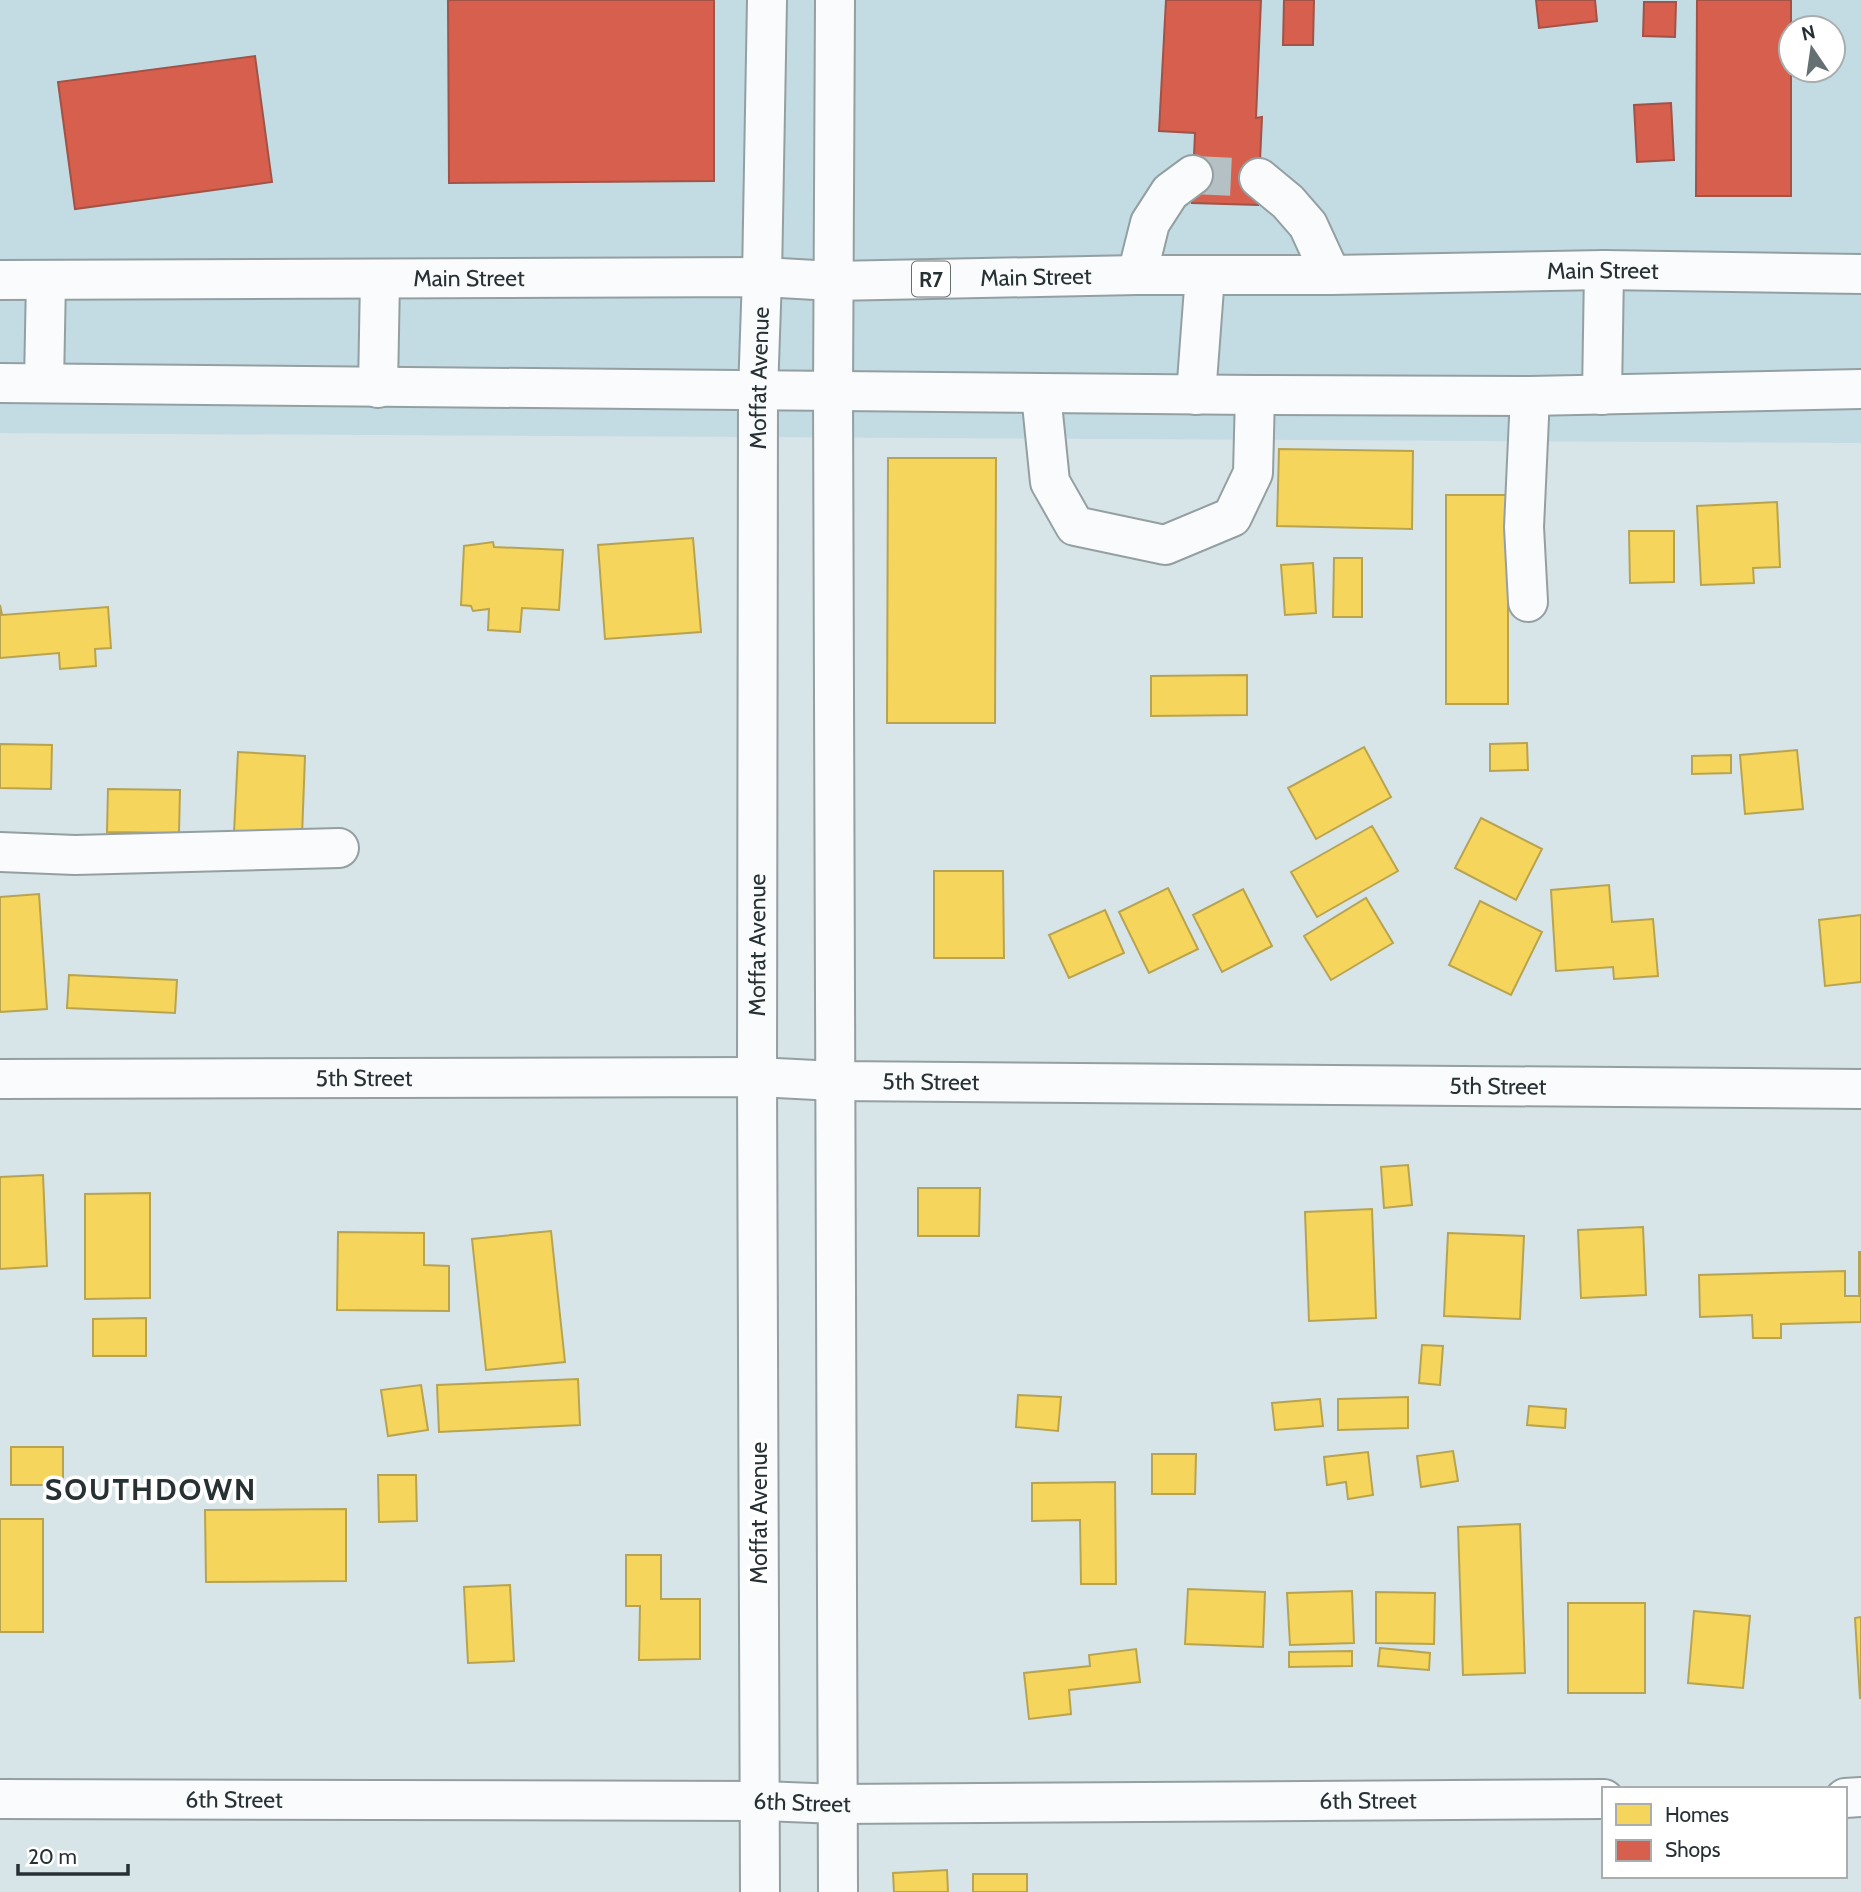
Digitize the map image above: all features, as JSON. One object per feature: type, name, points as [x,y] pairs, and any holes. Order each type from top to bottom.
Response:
[{"type":"main road","name":"Moffat Avenue","points":[[760,1892],[758,392],[767,0]]},
{"type":"main road","points":[[835,0],[833,393],[838,1892]]},
{"type":"main road","points":[[1137,275],[1150,223],[1170,192],[1193,175]]},
{"type":"main road","points":[[1259,178],[1289,202],[1308,225],[1331,275]]},
{"type":"main road","name":"Main Street","points":[[0,280],[762,278],[833,281],[1604,270],[1861,274]]},
{"type":"main road","points":[[1602,395],[1604,270]]},
{"type":"main road","points":[[1196,395],[1205,275]]},
{"type":"main road","points":[[378,388],[380,279]]},
{"type":"main road","points":[[44,383],[46,280]]},
{"type":"main road","points":[[0,383],[1196,395],[1530,396],[1861,389]]},
{"type":"main road","points":[[1041,394],[1050,482],[1075,526],[1164,545],[1231,517],[1253,473],[1255,395]]},
{"type":"main road","points":[[1528,603],[1524,527],[1530,396]]},
{"type":"main road","points":[[0,852],[75,855],[339,848]]},
{"type":"main road","name":"5th Street","points":[[0,1079],[757,1077],[835,1081],[1861,1089]]},
{"type":"main road","name":"6th Street","points":[[0,1799],[760,1801],[839,1804],[1602,1799]]},
{"type":"shaded area","points":[[0,0],[1861,0],[1861,443],[0,433]]},
{"type":"building: Homes","points":[[1279,449],[1413,451],[1412,529],[1277,526]]},
{"type":"building: Homes","points":[[888,458],[996,458],[995,723],[887,723]]},
{"type":"building: Homes","points":[[1446,495],[1508,495],[1508,704],[1446,704]]},
{"type":"building: Homes","points":[[1777,502],[1780,567],[1753,568],[1754,583],[1701,585],[1697,506]]},
{"type":"building: Homes","points":[[1629,531],[1674,531],[1674,582],[1630,583]]},
{"type":"building: Homes","points":[[693,538],[701,632],[605,639],[598,545]]},
{"type":"building: Homes","points":[[493,542],[494,547],[563,550],[559,610],[522,608],[520,632],[488,630],[489,609],[473,611],[471,606],[461,605],[464,546]]},
{"type":"building: Homes","points":[[1334,558],[1362,558],[1362,617],[1333,617]]},
{"type":"building: Homes","points":[[1313,563],[1316,613],[1285,615],[1281,565]]},
{"type":"building: Homes","points":[[0,605],[2,615],[108,607],[111,648],[95,649],[96,666],[60,669],[59,653],[0,658]]},
{"type":"building: Homes","points":[[1247,675],[1247,715],[1151,716],[1151,676]]},
{"type":"building: Homes","points":[[1527,743],[1528,770],[1490,771],[1490,744]]},
{"type":"building: Homes","points":[[0,744],[52,745],[51,789],[0,788]]},
{"type":"building: Homes","points":[[1364,747],[1391,797],[1316,839],[1288,788]]},
{"type":"building: Homes","points":[[1797,750],[1803,809],[1745,814],[1740,755]]},
{"type":"building: Homes","points":[[238,752],[305,756],[302,836],[234,833]]},
{"type":"building: Homes","points":[[1731,755],[1731,773],[1692,774],[1692,756]]},
{"type":"building: Homes","points":[[108,789],[180,790],[179,833],[107,832]]},
{"type":"building: Homes","points":[[1481,818],[1542,849],[1516,900],[1455,868]]},
{"type":"building: Homes","points":[[1372,826],[1398,871],[1317,917],[1291,872]]},
{"type":"building: Homes","points":[[934,871],[1003,871],[1004,958],[934,958]]},
{"type":"building: Homes","points":[[1609,885],[1612,922],[1653,919],[1658,976],[1614,979],[1613,967],[1556,971],[1551,890]]},
{"type":"building: Homes","points":[[1168,888],[1198,949],[1149,973],[1119,912]]},
{"type":"building: Homes","points":[[1243,889],[1272,946],[1222,972],[1193,915]]},
{"type":"building: Homes","points":[[39,894],[47,1009],[0,1012],[0,897]]},
{"type":"building: Homes","points":[[1366,898],[1393,943],[1331,980],[1304,936]]},
{"type":"building: Homes","points":[[1480,901],[1542,932],[1511,995],[1449,965]]},
{"type":"building: Homes","points":[[1105,910],[1124,953],[1069,978],[1049,935]]},
{"type":"building: Homes","points":[[1861,915],[1861,982],[1825,986],[1819,920]]},
{"type":"building: Homes","points":[[69,975],[177,980],[175,1013],[67,1008]]},
{"type":"building: Homes","points":[[1408,1165],[1412,1205],[1384,1208],[1381,1167]]},
{"type":"building: Homes","points":[[43,1175],[47,1266],[0,1269],[0,1177]]},
{"type":"building: Homes","points":[[918,1188],[980,1188],[979,1236],[918,1236]]},
{"type":"building: Homes","points":[[150,1193],[150,1298],[85,1299],[85,1194]]},
{"type":"building: Homes","points":[[1372,1209],[1376,1318],[1309,1321],[1305,1212]]},
{"type":"building: Homes","points":[[1643,1227],[1646,1295],[1581,1298],[1578,1230]]},
{"type":"building: Homes","points":[[551,1231],[565,1362],[486,1370],[472,1239]]},
{"type":"building: Homes","points":[[338,1232],[424,1233],[424,1265],[449,1266],[449,1311],[337,1310]]},
{"type":"building: Homes","points":[[1448,1233],[1524,1236],[1520,1319],[1444,1316]]},
{"type":"building: Homes","points":[[1859,1252],[1861,1322],[1781,1324],[1781,1338],[1753,1338],[1752,1315],[1700,1317],[1699,1275],[1845,1271],[1845,1296],[1859,1296]]},
{"type":"building: Homes","points":[[146,1318],[146,1356],[93,1356],[93,1319]]},
{"type":"building: Homes","points":[[1422,1345],[1443,1346],[1440,1385],[1419,1383]]},
{"type":"building: Homes","points":[[578,1379],[580,1425],[439,1432],[437,1385]]},
{"type":"building: Homes","points":[[421,1385],[428,1430],[388,1436],[381,1390]]},
{"type":"building: Homes","points":[[1018,1395],[1061,1397],[1058,1431],[1016,1427]]},
{"type":"building: Homes","points":[[1408,1397],[1408,1428],[1338,1430],[1338,1399]]},
{"type":"building: Homes","points":[[1320,1399],[1323,1426],[1275,1430],[1272,1403]]},
{"type":"building: Homes","points":[[1529,1406],[1566,1409],[1565,1428],[1527,1425]]},
{"type":"building: Homes","points":[[11,1447],[63,1447],[63,1485],[11,1485]]},
{"type":"building: Homes","points":[[1453,1451],[1458,1481],[1421,1487],[1417,1456]]},
{"type":"building: Homes","points":[[1368,1452],[1373,1495],[1348,1499],[1346,1482],[1327,1485],[1324,1457]]},
{"type":"building: Homes","points":[[1152,1454],[1196,1454],[1195,1494],[1152,1494]]},
{"type":"building: Homes","points":[[378,1475],[416,1475],[417,1521],[379,1522]]},
{"type":"building: Homes","points":[[1115,1482],[1116,1584],[1081,1584],[1080,1520],[1032,1521],[1032,1483]]},
{"type":"building: Homes","points":[[346,1509],[346,1581],[206,1582],[205,1510]]},
{"type":"building: Homes","points":[[0,1519],[43,1519],[43,1632],[0,1632]]},
{"type":"building: Homes","points":[[1520,1524],[1525,1673],[1463,1675],[1458,1527]]},
{"type":"building: Homes","points":[[626,1555],[661,1555],[661,1599],[700,1599],[700,1659],[639,1660],[640,1606],[626,1606]]},
{"type":"building: Homes","points":[[510,1585],[514,1661],[468,1663],[464,1587]]},
{"type":"building: Homes","points":[[1188,1589],[1265,1592],[1263,1647],[1185,1644]]},
{"type":"building: Homes","points":[[1352,1591],[1354,1643],[1290,1645],[1287,1593]]},
{"type":"building: Homes","points":[[1376,1592],[1435,1593],[1434,1644],[1376,1643]]},
{"type":"building: Homes","points":[[1568,1603],[1645,1603],[1645,1693],[1568,1693]]},
{"type":"building: Homes","points":[[1694,1611],[1750,1616],[1743,1688],[1688,1683]]},
{"type":"building: Homes","points":[[1861,1617],[1861,1698],[1860,1698],[1855,1618]]},
{"type":"building: Homes","points":[[1380,1648],[1430,1653],[1429,1670],[1378,1666]]},
{"type":"building: Homes","points":[[1136,1649],[1140,1682],[1069,1690],[1071,1714],[1029,1719],[1024,1673],[1090,1666],[1089,1655]]},
{"type":"building: Homes","points":[[1352,1651],[1352,1666],[1289,1667],[1289,1652]]},
{"type":"building: Homes","points":[[947,1870],[948,1892],[894,1892],[893,1873]]},
{"type":"building: Homes","points":[[973,1874],[1027,1874],[1027,1892],[973,1892]]},
{"type":"building: Shops","points":[[448,0],[714,0],[714,181],[449,183]]},
{"type":"building: Shops","points":[[1166,0],[1261,0],[1256,118],[1262,117],[1258,205],[1192,203],[1195,133],[1159,131]]},
{"type":"building: Shops","points":[[1284,0],[1314,0],[1313,45],[1283,45]]},
{"type":"building: Shops","points":[[1536,0],[1595,0],[1597,21],[1539,28]]},
{"type":"building: Shops","points":[[1697,0],[1791,0],[1791,14],[1777,14],[1777,84],[1791,84],[1791,196],[1696,196]]},
{"type":"building: Shops","points":[[1644,2],[1676,2],[1675,37],[1643,36]]},
{"type":"building: Shops","points":[[255,56],[272,182],[75,209],[58,82]]},
{"type":"building: Shops","points":[[1671,103],[1674,160],[1637,162],[1634,105]]},
{"type":"tunnel","points":[[1193,175],[1259,178]]},
{"type":"district","name":"SOUTHDOWN","points":[[151,1489]]}]
